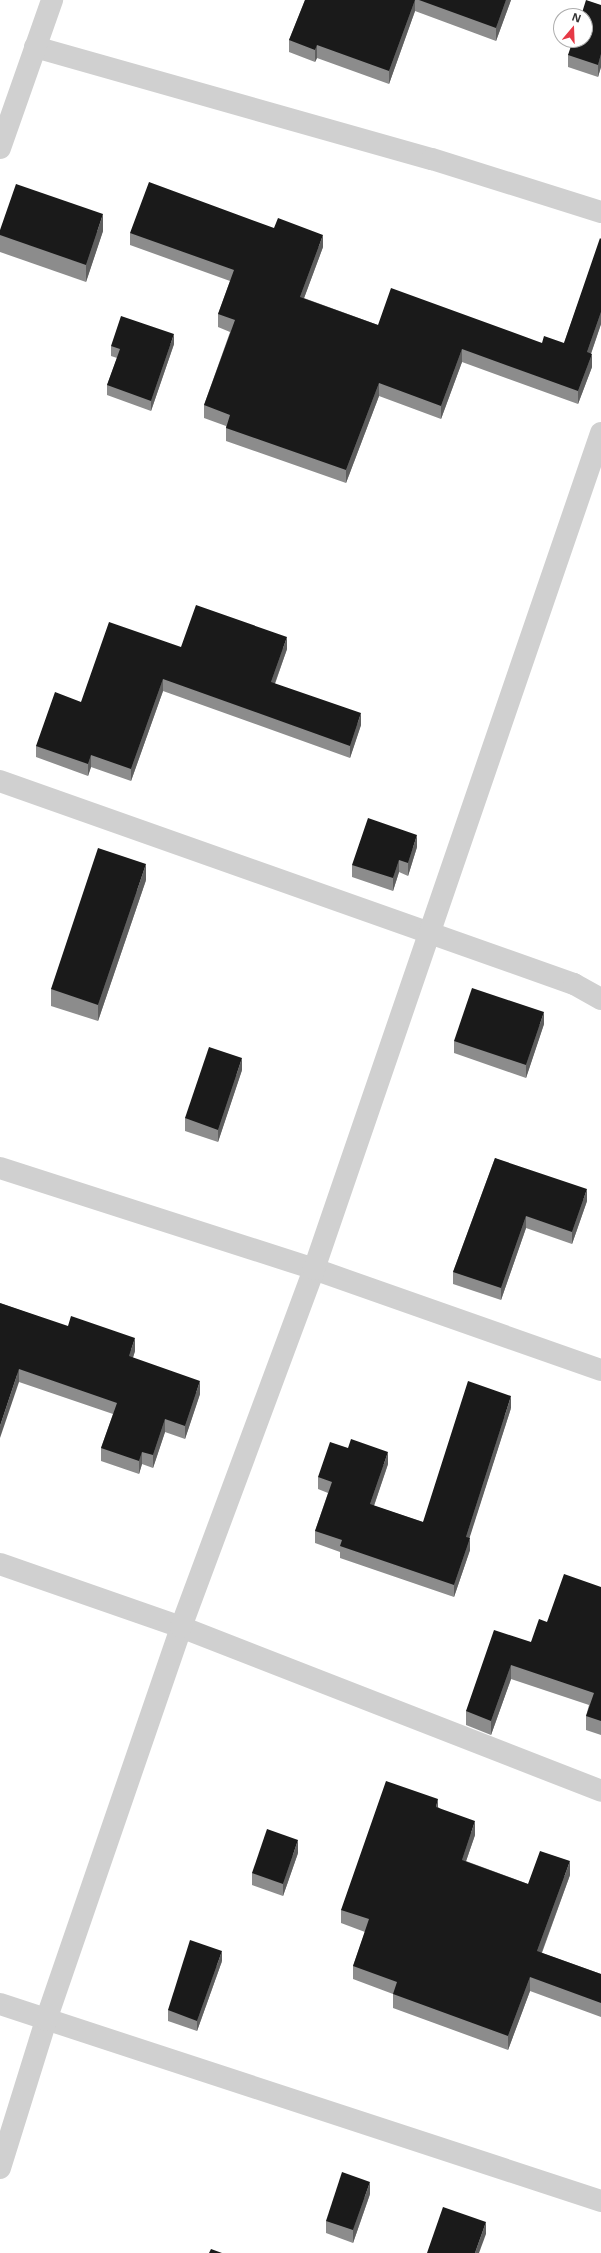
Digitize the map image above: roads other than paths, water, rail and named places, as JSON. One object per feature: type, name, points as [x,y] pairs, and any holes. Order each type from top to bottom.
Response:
[{"type":"street","points":[[0,148],[52,0]]},
{"type":"street","points":[[35,47],[432,159],[601,212]]},
{"type":"street","points":[[0,2168],[46,2020],[181,1627],[314,1269],[601,433]]},
{"type":"street","points":[[0,781],[429,935],[574,984],[601,999]]},
{"type":"street","points":[[0,1168],[314,1269],[601,1370]]},
{"type":"street","points":[[0,1564],[181,1627],[601,1791]]},
{"type":"street","points":[[0,2004],[601,2201]]}]
